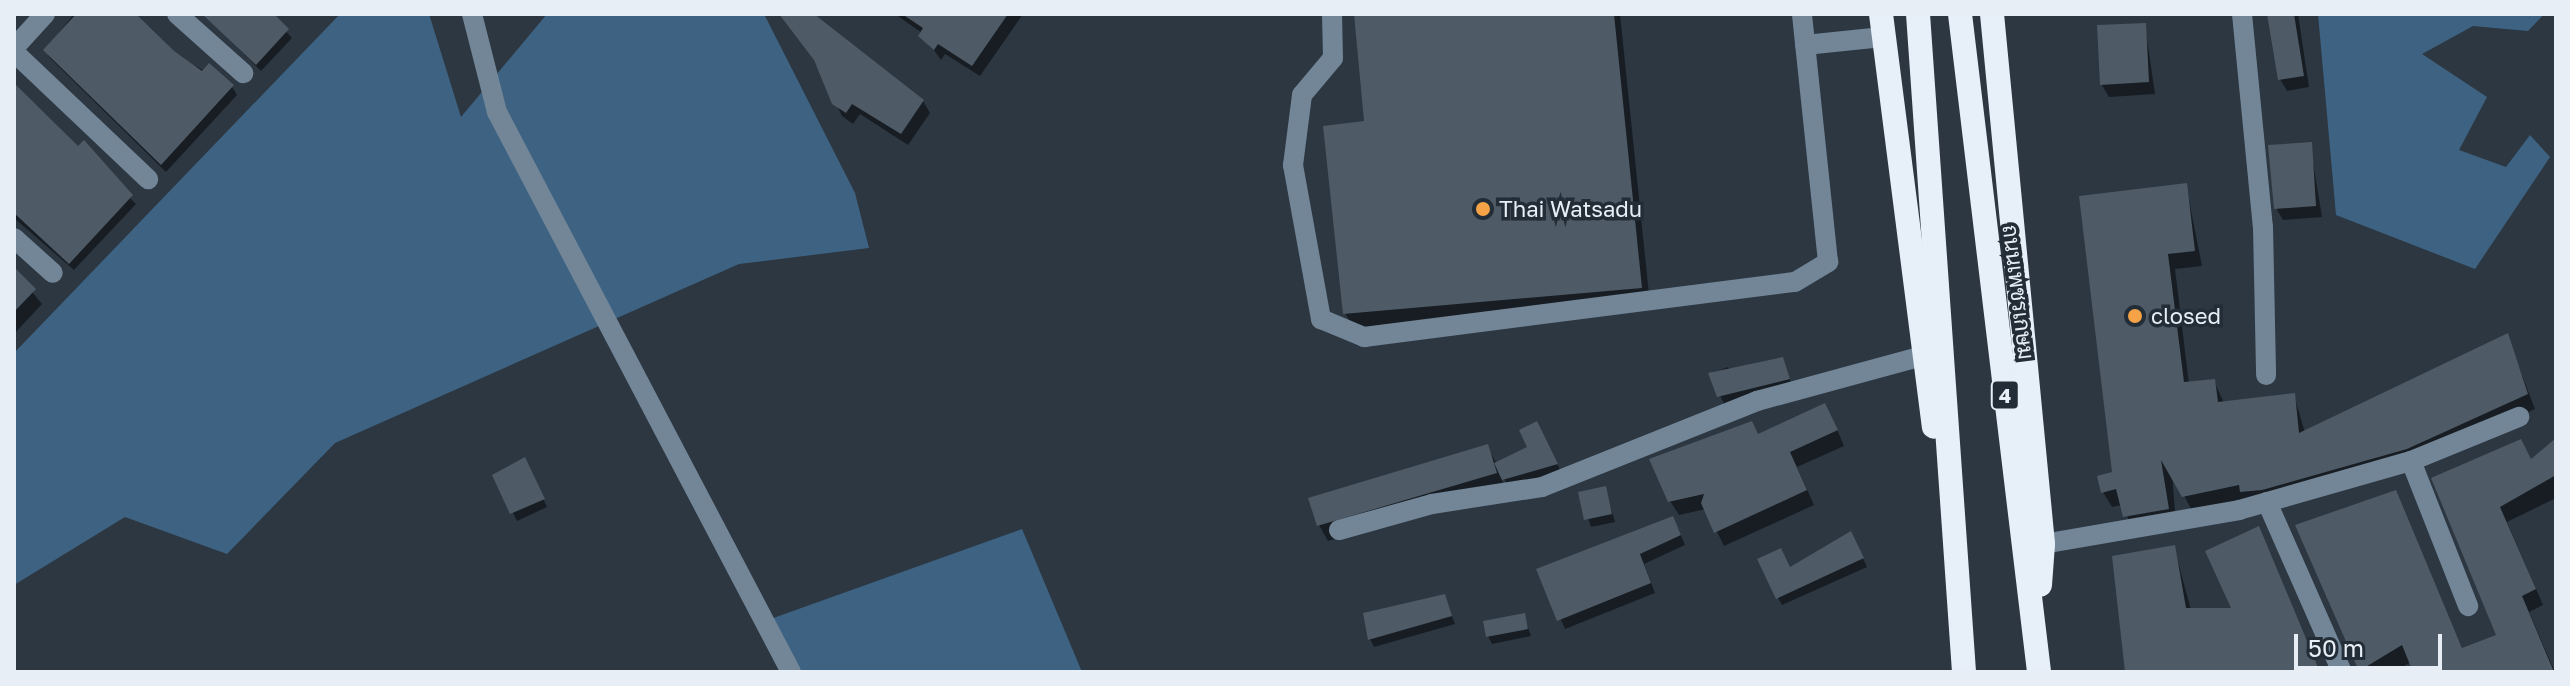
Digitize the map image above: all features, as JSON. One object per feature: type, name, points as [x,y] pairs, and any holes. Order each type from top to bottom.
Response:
[{"type":"highway","points":[[1918,14],[1929,123],[1954,556],[1964,672]]},
{"type":"highway","name":"ถนนเพชรเกษม","points":[[1960,14],[1970,118],[2039,672]]},
{"type":"highway","points":[[1992,14],[2043,544],[2036,640]]},
{"type":"highway","points":[[1882,25],[1923,356],[1954,556]]},
{"type":"street","points":[[45,14],[14,50],[148,179]]},
{"type":"street","points":[[177,14],[243,73]]},
{"type":"street","points":[[472,14],[497,112],[791,672]]},
{"type":"street","points":[[1332,14],[1333,58],[1302,95],[1293,165],[1321,319],[1364,337],[1795,282],[1828,262],[1802,14]]},
{"type":"street","points":[[2242,14],[2263,227],[2266,375]]},
{"type":"street","points":[[1805,45],[1882,25]]},
{"type":"street","points":[[14,238],[53,273]]},
{"type":"street","points":[[1339,530],[1406,510],[1542,487],[1757,401],[1923,356]]},
{"type":"street","points":[[2043,544],[2267,502],[2411,461],[2519,417]]},
{"type":"street","points":[[2411,461],[2468,606]]},
{"type":"street","points":[[2267,502],[2342,672]]},
{"type":"shaded area","points":[[340,14],[429,14],[461,117],[547,14],[764,14],[855,193],[869,248],[739,264],[335,443],[227,554],[125,517],[14,585],[14,353]]},
{"type":"shaded area","points":[[2318,14],[2544,14],[2528,31],[2473,26],[2422,54],[2487,97],[2459,150],[2506,167],[2530,135],[2550,157],[2475,269],[2336,215]]},
{"type":"shaded area","points":[[1022,529],[1082,672],[787,672],[765,621]]},
{"type":"building","points":[[76,14],[136,14],[174,51],[202,71],[209,63],[234,85],[161,165],[43,50]]},
{"type":"building","points":[[202,14],[274,14],[289,29],[256,65]]},
{"type":"building","points":[[779,14],[814,14],[924,100],[901,134],[852,104],[846,113],[832,104],[814,60]]},
{"type":"building","points":[[902,14],[1008,14],[972,66],[938,44],[934,50],[918,36],[923,28]]},
{"type":"building","name":"Thai Watsadu","points":[[1354,14],[1614,14],[1642,288],[1343,314],[1323,126],[1364,121]]},
{"type":"building","points":[[2267,14],[2294,14],[2304,76],[2278,80]]},
{"type":"building","points":[[2146,23],[2149,82],[2100,85],[2097,25]]},
{"type":"building","points":[[14,83],[78,146],[84,140],[133,195],[69,264],[14,213]]},
{"type":"building","points":[[2312,142],[2316,206],[2274,209],[2268,145]]},
{"type":"building","points":[[2187,183],[2195,251],[2168,254],[2184,382],[2215,379],[2218,402],[2295,393],[2299,433],[2508,333],[2528,394],[2407,449],[2262,490],[2240,492],[2239,485],[2182,497],[2161,460],[2169,509],[2123,517],[2116,489],[2101,493],[2097,476],[2112,472],[2079,196]]},
{"type":"building","points":[[14,267],[36,289],[14,312]]},
{"type":"building","points":[[1783,357],[1790,379],[1717,397],[1708,373]]},
{"type":"building","points":[[1825,403],[1838,430],[1790,452],[1807,490],[1714,533],[1701,503],[1704,494],[1668,502],[1649,459],[1752,421],[1758,434]]},
{"type":"building","points":[[1537,421],[1558,464],[1502,480],[1494,463],[1527,447],[1519,430]]},
{"type":"building","points":[[2556,438],[2556,475],[2500,507],[2536,589],[2522,596],[2554,672],[2413,672],[2402,645],[2359,671],[2295,525],[2396,490],[2462,648],[2496,635],[2431,478],[2521,439],[2531,459]]},
{"type":"building","points":[[1488,444],[1497,473],[1317,526],[1308,498]]},
{"type":"building","points":[[525,457],[545,499],[510,514],[492,475]]},
{"type":"building","points":[[1606,486],[1612,514],[1584,520],[1578,492]]},
{"type":"building","points":[[1673,516],[1681,535],[1640,554],[1651,583],[1557,621],[1536,569]]},
{"type":"building","points":[[2259,526],[2320,672],[2125,672],[2112,556],[2175,545],[2186,608],[2231,608],[2205,551]]},
{"type":"building","points":[[1851,531],[1864,558],[1776,599],[1757,559],[1781,548],[1790,567]]},
{"type":"building","points":[[1445,594],[1452,616],[1368,640],[1363,613]]},
{"type":"building","points":[[1525,613],[1528,629],[1486,637],[1483,621]]},
{"type":"place","name":"Thai Watsadu","points":[[1483,209]]},
{"type":"place","name":"closed","points":[[2135,316]]}]
